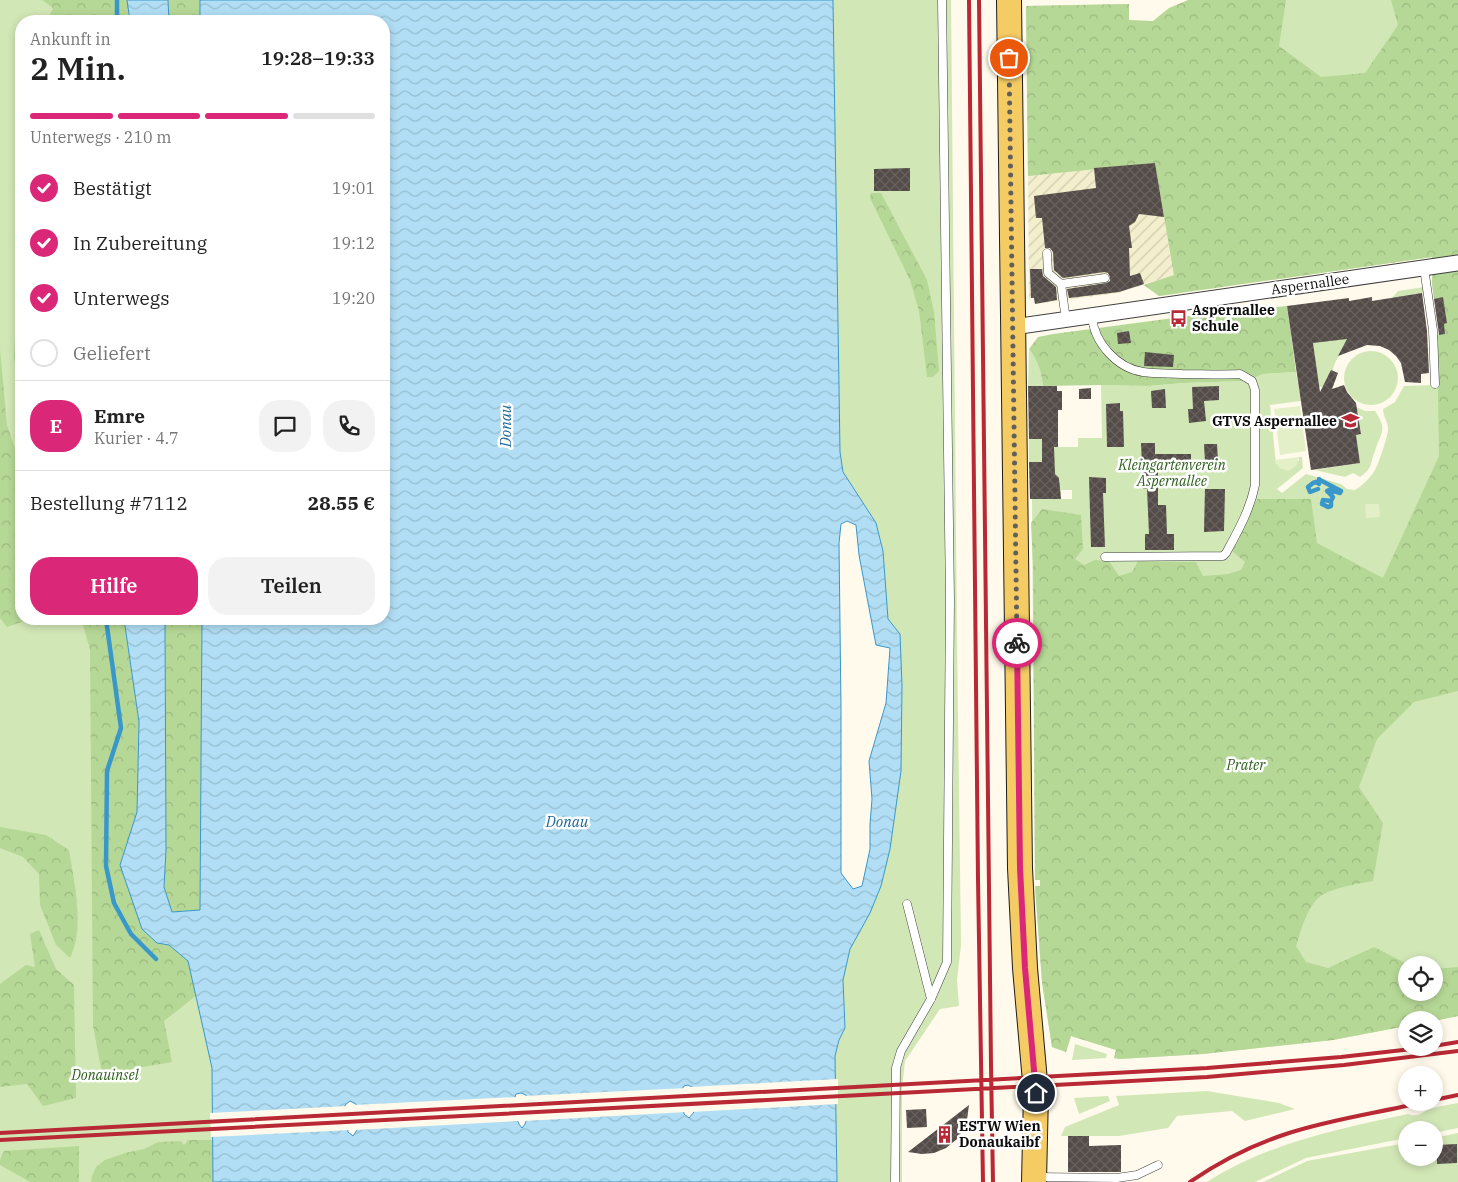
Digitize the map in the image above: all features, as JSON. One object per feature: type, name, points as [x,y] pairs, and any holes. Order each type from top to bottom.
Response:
[{"type":"main road","points":[[1009,0],[1020,868],[1025,968],[1036,1093],[1034,1180]]},
{"type":"street","name":"Aspernallee","points":[[1013,327],[1458,263]]},
{"type":"lane","points":[[895,1182],[896,1068],[901,1051],[931,999],[947,962],[950,600],[942,0]]},
{"type":"lane","points":[[1047,253],[1048,272],[1061,284],[1066,320]]},
{"type":"lane","points":[[1424,268],[1433,330],[1435,384]]},
{"type":"lane","points":[[1061,284],[1105,278]]},
{"type":"lane","points":[[1092,316],[1093,327],[1104,348],[1122,364],[1133,369],[1156,373],[1240,374],[1252,381],[1255,390],[1255,485],[1246,515],[1226,553],[1223,556],[1105,556]]},
{"type":"lane","points":[[907,904],[931,999]]},
{"type":"lane","points":[[1034,1180],[1117,1178],[1137,1175],[1158,1165]]},
{"type":"shaded area","points":[[1155,163],[1174,275],[1118,293],[1035,304],[1034,298],[1029,298],[1028,176]]},
{"type":"green space","name":"Donauinsel","points":[[0,0],[127,0],[129,15],[15,15],[15,625],[125,625],[157,943],[169,944],[188,961],[197,995],[212,1068],[213,1182],[0,1182]]},
{"type":"green space","points":[[42,0],[127,0],[129,15],[50,15],[53,8]]},
{"type":"green space","points":[[168,0],[200,0],[200,15],[169,15]]},
{"type":"green space","points":[[833,0],[951,0],[961,945],[957,980],[959,1006],[940,1009],[905,1061],[902,1088],[902,1182],[837,1182],[835,1056],[839,1040],[845,1028],[843,980],[850,949],[870,913],[881,886],[890,849],[901,771],[902,685],[900,634],[888,619],[883,551],[876,523],[843,472],[840,452]]},
{"type":"green space","name":"Prater","points":[[1188,0],[1286,0],[1279,46],[1321,77],[1365,73],[1398,25],[1391,0],[1458,0],[1458,691],[1414,702],[1377,739],[1359,787],[1383,823],[1373,881],[1336,889],[1317,899],[1307,915],[1296,946],[1306,962],[1328,968],[1374,947],[1398,959],[1398,1001],[1443,1001],[1443,968],[1458,967],[1458,1016],[1443,1019],[1443,1011],[1398,1011],[1398,1028],[1333,1040],[1203,1054],[1120,1059],[1114,1058],[1116,1050],[1071,1036],[1066,1052],[1052,1047],[1042,982],[1035,886],[1040,886],[1040,880],[1035,880],[1033,565],[1031,523],[1042,509],[1081,515],[1083,549],[1075,559],[1084,565],[1095,560],[1109,561],[1119,576],[1132,572],[1138,561],[1196,562],[1203,576],[1228,574],[1241,570],[1245,562],[1232,551],[1257,499],[1311,499],[1317,543],[1383,578],[1439,456],[1437,335],[1445,334],[1444,324],[1447,323],[1443,298],[1434,299],[1432,257],[1159,296],[1144,285],[1174,275],[1155,163],[1028,176],[1026,6],[1129,4],[1129,20],[1153,21],[1169,8]]},
{"type":"green space","name":"Prater","points":[[1197,0],[1458,0],[1458,1016],[1443,1019],[1443,1011],[1398,1011],[1398,1028],[1333,1040],[1203,1054],[1120,1059],[1114,1058],[1116,1050],[1071,1036],[1066,1052],[1052,1047],[1042,982],[1035,886],[1040,886],[1040,880],[1035,880],[1032,499],[1072,499],[1072,490],[1061,490],[1061,495],[1055,495],[1056,485],[1060,482],[1059,478],[1029,462],[1029,439],[1042,439],[1042,447],[1078,447],[1078,438],[1102,438],[1101,385],[1148,386],[1245,381],[1263,374],[1296,372],[1301,401],[1270,405],[1276,464],[1299,461],[1299,457],[1302,457],[1303,468],[1277,489],[1282,493],[1306,474],[1341,484],[1347,489],[1355,490],[1371,476],[1381,456],[1388,431],[1383,409],[1395,402],[1404,386],[1433,385],[1437,335],[1445,334],[1444,324],[1447,323],[1443,298],[1434,299],[1432,257],[1159,296],[1144,285],[1174,275],[1155,163],[1028,176],[1026,6],[1129,4],[1129,21],[1197,22]]},
{"type":"green space","points":[[871,193],[881,193],[927,280],[934,312],[939,371],[933,377],[927,377],[919,311],[910,280],[870,198]]},
{"type":"green space","points":[[1424,287],[1425,293],[1392,298],[1398,291]]},
{"type":"green space","points":[[1287,306],[1296,372],[1263,374],[1246,381],[1148,386],[1043,386],[1039,366],[1029,349],[1038,337],[1053,334],[1204,314]]},
{"type":"green space","points":[[1346,337],[1351,344],[1335,362],[1333,367],[1334,386],[1319,387],[1313,343]]},
{"type":"green space","points":[[0,349],[7,425],[15,449],[15,624],[7,627],[0,618]]},
{"type":"green space","points":[[1029,349],[1039,366],[1043,386],[1028,386]]},
{"type":"green space","points":[[1366,351],[1376,351],[1386,355],[1394,363],[1398,378],[1394,393],[1386,401],[1376,405],[1366,405],[1356,401],[1348,393],[1344,383],[1344,373],[1348,363],[1356,355]]},
{"type":"green space","points":[[1352,405],[1365,411],[1375,411],[1381,423],[1382,431],[1369,468],[1360,477],[1353,473],[1345,477],[1315,470],[1360,463],[1356,435],[1361,434],[1358,412]]},
{"type":"green space","points":[[1300,406],[1306,451],[1280,455],[1274,409]]},
{"type":"green space","points":[[1299,457],[1297,465],[1289,471],[1279,468],[1275,460]]},
{"type":"green space","points":[[1365,504],[1379,504],[1380,517],[1366,518]]},
{"type":"green space","points":[[83,625],[125,625],[139,722],[137,812],[120,865],[157,943],[169,944],[188,961],[197,995],[164,1021],[172,1062],[102,1074],[93,1026],[90,649]]},
{"type":"green space","points":[[165,625],[202,625],[200,910],[172,912],[164,887],[166,851]]},
{"type":"green space","points":[[0,827],[46,835],[69,850],[78,919],[77,933],[70,958],[56,945],[40,905],[39,874],[23,857],[0,848]]},
{"type":"green space","points":[[39,930],[56,969],[74,985],[76,1098],[43,1106],[27,1084],[0,1087],[0,984],[26,965],[35,967],[30,934]]},
{"type":"green space","points":[[1075,1044],[1107,1054],[1106,1058],[1072,1060]]},
{"type":"green space","points":[[1207,1091],[1279,1103],[1295,1109],[1245,1121],[1232,1111],[1177,1116],[1168,1128],[1119,1136],[1061,1136],[1065,1127],[1119,1105],[1116,1096]]},
{"type":"green space","points":[[1108,1096],[1110,1101],[1079,1114],[1074,1098]]},
{"type":"green space","points":[[1458,1103],[1458,1128],[1443,1131],[1443,1121],[1398,1121],[1398,1140],[1306,1158],[1255,1182],[1207,1182],[1230,1168],[1279,1147],[1356,1125],[1408,1114],[1417,1115],[1425,1111],[1443,1111],[1443,1106]]},
{"type":"green space","points":[[1458,1133],[1458,1182],[1263,1182],[1307,1161],[1398,1144],[1398,1166],[1443,1166],[1443,1136]]},
{"type":"green space","points":[[188,1140],[213,1140],[213,1182],[91,1182],[96,1167],[105,1160],[144,1149],[158,1142],[181,1141],[184,1145]]},
{"type":"green space","points":[[79,1146],[79,1182],[30,1182],[0,1165],[4,1151]]},
{"type":"water","points":[[127,0],[168,0],[169,15],[129,15]]},
{"type":"water","name":"Donau","points":[[200,0],[833,0],[840,452],[843,472],[876,523],[883,551],[888,619],[900,634],[902,685],[901,771],[890,849],[881,886],[870,913],[850,949],[843,980],[845,1028],[839,1040],[835,1056],[837,1182],[213,1182],[212,1068],[188,961],[169,945],[157,943],[142,929],[120,865],[137,812],[139,722],[125,625],[165,625],[166,851],[164,887],[172,912],[200,910],[202,625],[390,625],[390,15],[200,15]],"holes":[[[847,521],[856,525],[859,555],[876,645],[890,648],[886,703],[869,761],[872,799],[870,849],[862,886],[853,889],[841,873],[839,543],[841,524]],[[688,1085],[694,1088],[694,1112],[689,1118],[684,1114],[682,1089]],[[516,1094],[526,1095],[528,1108],[525,1125],[522,1128],[518,1121],[514,1102]],[[350,1101],[356,1104],[357,1130],[353,1136],[348,1132],[345,1105]]]},
{"type":"pier","points":[[838,1079],[838,1104],[691,1112],[690,1087]]},
{"type":"pier","points":[[687,1088],[685,1089],[686,1112],[525,1121],[523,1096]]},
{"type":"pier","points":[[517,1097],[519,1121],[355,1130],[353,1105]]},
{"type":"pier","points":[[348,1106],[351,1130],[211,1137],[210,1113]]},
{"type":"building","points":[[1155,163],[1164,217],[1139,214],[1135,222],[1129,226],[1132,248],[1129,248],[1130,276],[1140,273],[1144,284],[1119,292],[1069,298],[1067,289],[1106,283],[1110,281],[1110,277],[1108,273],[1104,272],[1063,278],[1054,270],[1053,252],[1050,248],[1045,248],[1042,218],[1036,218],[1034,196],[1096,188],[1094,168]]},
{"type":"building","points":[[910,168],[910,191],[874,191],[874,169]]},
{"type":"building","points":[[1030,269],[1042,269],[1043,276],[1056,287],[1057,300],[1035,304],[1034,298],[1031,298]]},
{"type":"building","points":[[1422,293],[1427,331],[1429,373],[1421,374],[1421,383],[1405,382],[1401,363],[1389,350],[1380,346],[1367,345],[1338,356],[1347,339],[1313,343],[1320,392],[1331,370],[1338,373],[1332,389],[1344,385],[1356,403],[1361,434],[1356,435],[1360,463],[1311,470],[1287,306],[1349,298],[1349,301],[1372,297],[1372,301]]},
{"type":"building","points":[[1443,297],[1447,323],[1444,324],[1445,334],[1439,335],[1434,299]]},
{"type":"building","points":[[1129,331],[1131,343],[1118,344],[1117,333]]},
{"type":"building","points":[[1145,352],[1174,355],[1173,367],[1144,366]]},
{"type":"building","points":[[1028,386],[1057,386],[1057,391],[1062,391],[1062,410],[1058,410],[1058,447],[1054,447],[1055,474],[1059,478],[1061,499],[1030,499],[1029,462],[1042,462],[1042,439],[1029,439]]},
{"type":"building","points":[[1219,386],[1219,400],[1204,401],[1206,421],[1189,423],[1188,409],[1193,409],[1192,387]]},
{"type":"building","points":[[1091,388],[1091,399],[1079,399],[1079,389]]},
{"type":"building","points":[[1165,389],[1166,408],[1152,408],[1151,391]]},
{"type":"building","points":[[1120,403],[1120,411],[1123,411],[1124,447],[1107,447],[1106,404]]},
{"type":"building","points":[[1141,443],[1155,443],[1155,454],[1191,454],[1191,469],[1158,469],[1158,505],[1166,505],[1167,534],[1174,534],[1174,550],[1145,550],[1145,534],[1149,534],[1147,489],[1143,489]]},
{"type":"building","points":[[1204,444],[1217,444],[1218,461],[1205,462]]},
{"type":"building","points":[[1089,477],[1106,478],[1106,493],[1103,493],[1105,547],[1091,547]]},
{"type":"building","points":[[1205,489],[1225,489],[1224,531],[1204,532]]},
{"type":"building","name":"ESTW Wien Donaukaibf","points":[[969,1105],[967,1120],[963,1130],[957,1139],[946,1148],[934,1153],[908,1152]]},
{"type":"building","points":[[926,1109],[927,1127],[907,1128],[906,1110]]},
{"type":"building","points":[[1068,1136],[1089,1136],[1089,1146],[1121,1145],[1121,1172],[1068,1172]]},
{"type":"building","points":[[1457,1144],[1457,1163],[1443,1164],[1443,1145]]},
{"type":"waterway","points":[[117,0],[117,15]]},
{"type":"waterway","points":[[1318,489],[1310,492],[1308,487],[1316,482],[1319,484],[1319,479]]},
{"type":"waterway","points":[[1320,480],[1341,491],[1340,493],[1331,490]]},
{"type":"waterway","points":[[1330,490],[1329,492],[1332,493],[1331,489],[1327,491],[1333,497],[1331,506],[1328,507],[1322,504],[1323,500],[1331,501]]},
{"type":"waterway","points":[[107,625],[121,728],[107,771],[106,866],[114,903],[131,934],[156,959]]},
{"type":"railway","points":[[969,0],[983,1182]]},
{"type":"railway","points":[[979,0],[993,1182]]},
{"type":"railway","points":[[1443,1044],[1458,1042]]},
{"type":"railway","points":[[0,1133],[1207,1068],[1398,1051]]},
{"type":"railway","points":[[0,1140],[1207,1077],[1344,1065],[1458,1051]]},
{"type":"railway","points":[[1443,1098],[1458,1095]]},
{"type":"railway","points":[[1190,1182],[1236,1155],[1286,1134],[1337,1120],[1398,1107]]},
{"type":"way so far","points":[[1009,58],[1017,643]]},
{"type":"place","name":"Aspernallee Schule","points":[[1178,318]]},
{"type":"place","name":"GTVS Aspernallee","points":[[1351,421]]},
{"type":"place","name":"ESTW Wien Donaukaibf","points":[[945,1134]]},
{"type":"route","points":[[1017,643],[1020,868],[1025,968],[1036,1093]]},
{"type":"park label","name":"Kleingartenverein Aspernallee","points":[[1172,474]]}]
